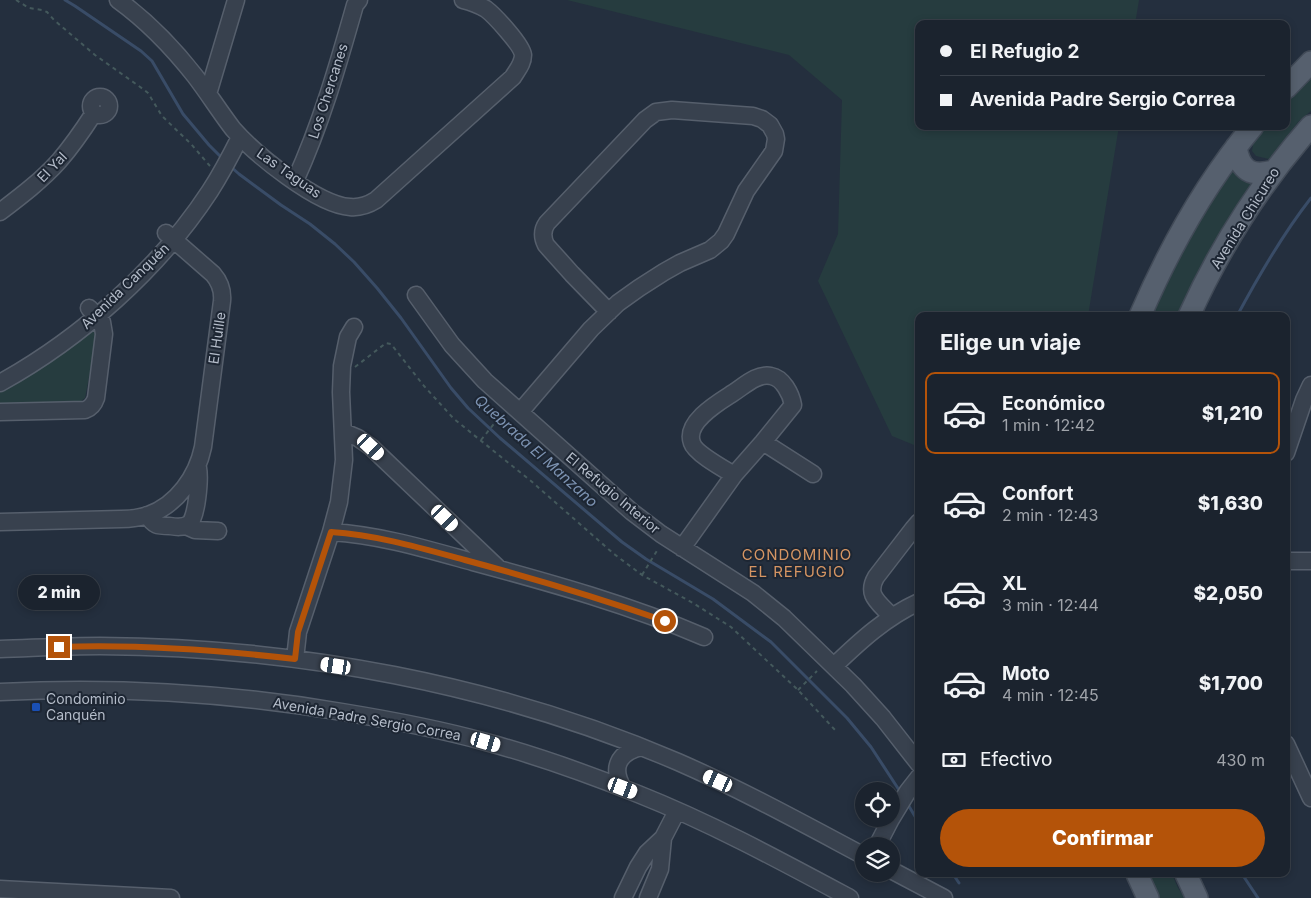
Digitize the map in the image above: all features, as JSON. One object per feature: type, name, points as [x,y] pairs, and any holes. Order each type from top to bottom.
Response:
[{"type":"main road","points":[[1290,84],[1311,62]]},
{"type":"main road","name":"Avenida Chicureo","points":[[1190,312],[1234,230],[1274,170],[1311,126]]},
{"type":"main road","points":[[1142,312],[1179,237],[1215,177],[1250,130]]},
{"type":"main road","points":[[1236,147],[1239,160],[1246,169],[1257,173],[1274,170]]},
{"type":"main road","points":[[1138,877],[1148,898]]},
{"type":"main road","points":[[1187,877],[1197,898]]},
{"type":"street","points":[[208,94],[236,0]]},
{"type":"street","name":"Los Chercanes","points":[[295,181],[313,139],[355,5],[359,0]]},
{"type":"street","name":"Las Taguas","points":[[120,1],[166,43],[194,75],[236,133],[266,160],[295,181],[331,202],[352,208],[370,204],[380,197],[513,77],[520,66],[523,56],[516,40],[486,9],[463,0]]},
{"type":"street","points":[[520,412],[591,329],[628,295],[680,263],[710,250],[721,241],[732,223],[746,191],[774,150],[775,134],[766,121],[754,116],[737,114],[672,110],[656,112],[645,120],[547,223],[543,232],[546,244],[609,312]]},
{"type":"street","name":"El Yal","points":[[0,212],[36,184],[58,162],[94,114]]},
{"type":"street","name":"Avenida Canquén","points":[[0,383],[49,353],[70,337],[131,271],[169,237],[188,206],[221,160],[236,133]]},
{"type":"street","name":"El Huille","points":[[0,522],[121,519],[147,515],[162,508],[178,496],[190,480],[198,465],[203,447],[222,291],[219,282],[213,274],[169,237]]},
{"type":"street","name":"El Refugio Interior","points":[[416,295],[440,329],[485,380],[632,512],[660,534],[753,593],[770,606],[834,666],[876,710],[915,759]]},
{"type":"street","points":[[0,412],[82,410],[91,407],[96,398],[105,339],[102,322],[93,312]]},
{"type":"street","name":"Avenida Canquén","points":[[0,370],[93,312]]},
{"type":"street","points":[[295,659],[298,632],[336,516],[342,484],[344,432],[341,378],[348,337],[354,327]]},
{"type":"street","points":[[682,548],[734,475],[794,405],[788,391],[776,378],[771,376],[758,377],[709,409],[699,419],[690,434],[692,445],[708,459],[734,475]]},
{"type":"street","points":[[1290,441],[1311,385]]},
{"type":"street","points":[[344,432],[358,438],[371,447],[499,569]]},
{"type":"street","points":[[764,442],[813,474]]},
{"type":"street","name":"El Huille","points":[[186,526],[192,522],[194,516],[199,479],[198,465]]},
{"type":"street","points":[[147,515],[152,523],[156,525],[186,526],[195,530],[218,531]]},
{"type":"street","points":[[892,617],[873,594],[872,585],[876,577],[915,527]]},
{"type":"street","points":[[331,532],[376,537],[499,569],[642,613],[704,637]]},
{"type":"street","points":[[1290,561],[1311,561]]},
{"type":"street","points":[[834,666],[862,640],[892,617],[915,604]]},
{"type":"street","points":[[0,649],[81,646],[230,652],[295,659],[409,678],[498,699],[571,722],[641,747],[686,766],[756,799],[855,851]]},
{"type":"street","name":"Avenida Padre Sergio Correa","points":[[0,692],[98,690],[232,696],[408,723],[486,742],[560,765],[623,788],[739,840],[850,898]]},
{"type":"street","points":[[623,788],[618,774],[618,763],[625,754],[641,747]]},
{"type":"street","points":[[1290,753],[1311,798]]},
{"type":"street","points":[[900,803],[915,782]]},
{"type":"street","points":[[623,898],[642,860],[663,838],[677,811]]},
{"type":"street","points":[[648,898],[660,869],[663,838]]},
{"type":"street","points":[[900,875],[944,898]]},
{"type":"street","points":[[0,889],[171,898]]},
{"type":"path","points":[[16,0],[29,8],[47,12],[95,55],[148,93],[162,116],[191,144],[221,160]]},
{"type":"path","points":[[21,4],[23,0]]},
{"type":"path","points":[[341,378],[388,343],[391,344],[424,386],[454,419],[550,498],[614,554],[642,574],[731,627],[798,690],[836,731]]},
{"type":"path","points":[[481,440],[496,422]]},
{"type":"path","points":[[642,574],[657,551]]},
{"type":"path","points":[[798,690],[818,670]]},
{"type":"green space","points":[[567,0],[1139,0],[1136,20],[915,20],[915,130],[1118,130],[1089,312],[915,312],[915,445],[892,436],[818,281],[838,234],[842,100],[789,55]]},
{"type":"green space","points":[[1311,74],[1311,111],[1299,121],[1269,159],[1256,156],[1252,151],[1255,133],[1258,130],[1290,130],[1290,95]]},
{"type":"green space","points":[[1232,163],[1258,179],[1184,312],[1150,312],[1164,281]]},
{"type":"green space","points":[[93,331],[97,336],[85,398],[76,405],[0,408],[0,390],[54,360]]},
{"type":"green space","points":[[1147,877],[1173,877],[1185,898],[1157,898]]},
{"type":"waterway","name":"Quebrada El Manzano","points":[[65,0],[141,51],[152,61],[183,114],[222,158]]},
{"type":"waterway","name":"Quebrada El Manzano","points":[[230,166],[281,205],[310,224],[354,262],[401,318],[451,388],[468,408],[500,438],[622,542],[646,559],[713,599],[771,642],[847,718],[871,747],[901,793]]},
{"type":"waterway","points":[[1239,312],[1271,256],[1311,198]]},
{"type":"waterway","name":"Quebrada El Manzano","points":[[907,803],[915,816]]},
{"type":"waterway","name":"Quebrada El Manzano","points":[[955,877],[959,883]]},
{"type":"waterway","points":[[1244,877],[1258,898]]},
{"type":"place","name":"Condominio Canquén","points":[[36,707]]},
{"type":"district","name":"CONDOMINIO EL REFUGIO","points":[[797,564]]},
{"type":"route","points":[[59,647],[110,646],[186,649],[295,659],[298,632],[331,532],[376,537],[451,556],[571,590],[665,621]]}]
